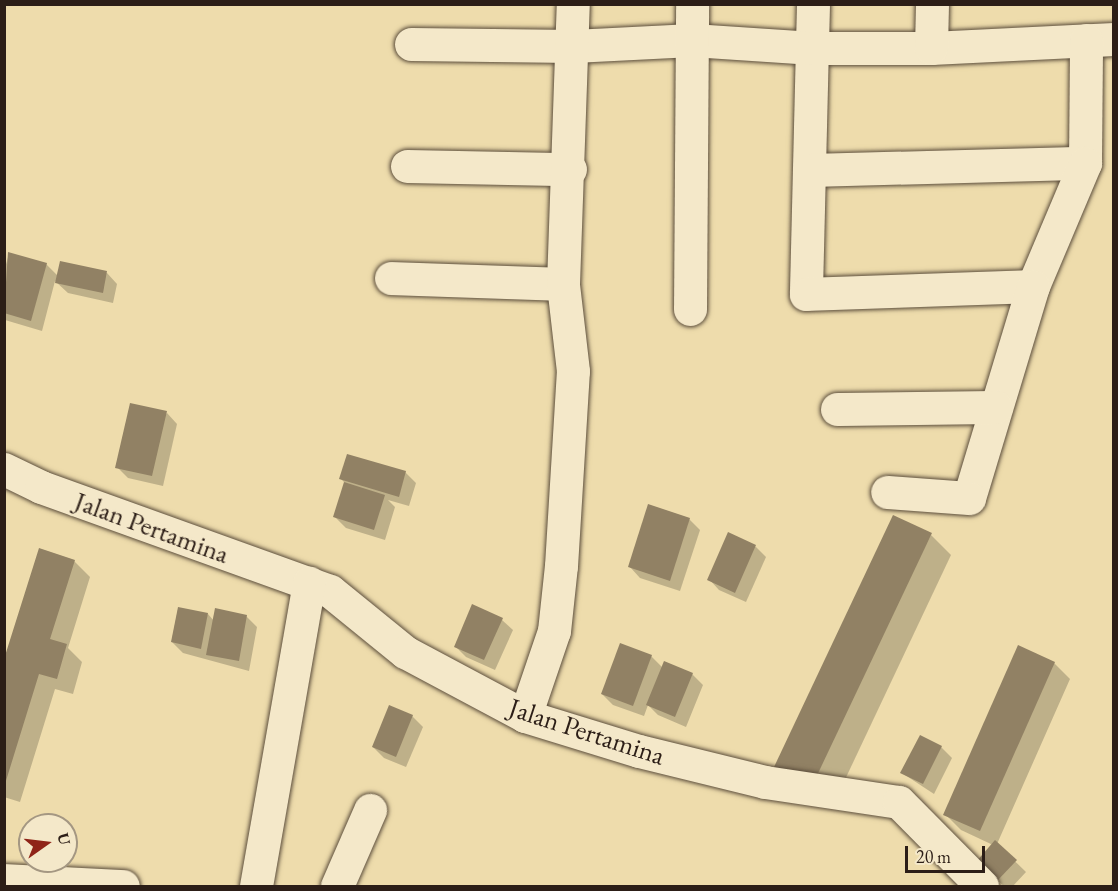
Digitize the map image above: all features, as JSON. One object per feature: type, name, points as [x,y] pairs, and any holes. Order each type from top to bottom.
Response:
[{"type":"street","points":[[525,716],[554,631],[561,566],[573,371],[563,284],[570,169],[573,4]]},
{"type":"street","points":[[690,309],[692,4]]},
{"type":"street","points":[[813,4],[806,294],[1033,286]]},
{"type":"street","points":[[931,48],[932,4]]},
{"type":"street","points":[[411,44],[573,46],[692,40],[813,48],[931,48],[1100,40],[1085,163],[1033,286],[969,498],[887,492]]},
{"type":"street","points":[[810,170],[1085,163]]},
{"type":"street","points":[[407,166],[570,169]]},
{"type":"street","points":[[391,278],[563,284]]},
{"type":"street","points":[[837,409],[996,406]]},
{"type":"street","name":"Jalan Pertamina","points":[[4,469],[41,487],[330,591],[405,652],[525,716],[639,751],[765,782],[899,802],[982,886]]},
{"type":"street","points":[[256,886],[309,583]]},
{"type":"street","points":[[336,886],[370,810]]},
{"type":"street","points":[[4,880],[123,886]]},
{"type":"building","points":[[8,252],[47,263],[31,321],[4,313]]},
{"type":"building","points":[[60,261],[107,271],[103,293],[55,283]]},
{"type":"building","points":[[130,403],[167,411],[152,476],[115,468]]},
{"type":"building","points":[[347,454],[406,471],[399,497],[339,479]]},
{"type":"building","points":[[344,482],[385,495],[374,530],[333,517]]},
{"type":"building","points":[[648,504],[690,518],[670,581],[628,567]]},
{"type":"building","points":[[893,515],[932,533],[812,786],[774,767]]},
{"type":"building","points":[[728,532],[756,545],[735,593],[707,580]]},
{"type":"building","points":[[39,548],[75,560],[50,639],[67,644],[57,679],[39,674],[5,784],[4,659]]},
{"type":"building","points":[[472,604],[503,618],[484,660],[454,647]]},
{"type":"building","points":[[178,607],[208,613],[201,649],[171,642]]},
{"type":"building","points":[[215,608],[247,615],[239,661],[206,655]]},
{"type":"building","points":[[620,643],[652,655],[633,706],[601,694]]},
{"type":"building","points":[[1018,645],[1055,662],[980,831],[943,815]]},
{"type":"building","points":[[664,661],[693,673],[675,717],[646,705]]},
{"type":"building","points":[[389,705],[413,715],[396,757],[372,747]]},
{"type":"building","points":[[920,735],[942,746],[923,784],[900,773]]},
{"type":"building","points":[[995,840],[1017,860],[997,881],[976,862]]}]
